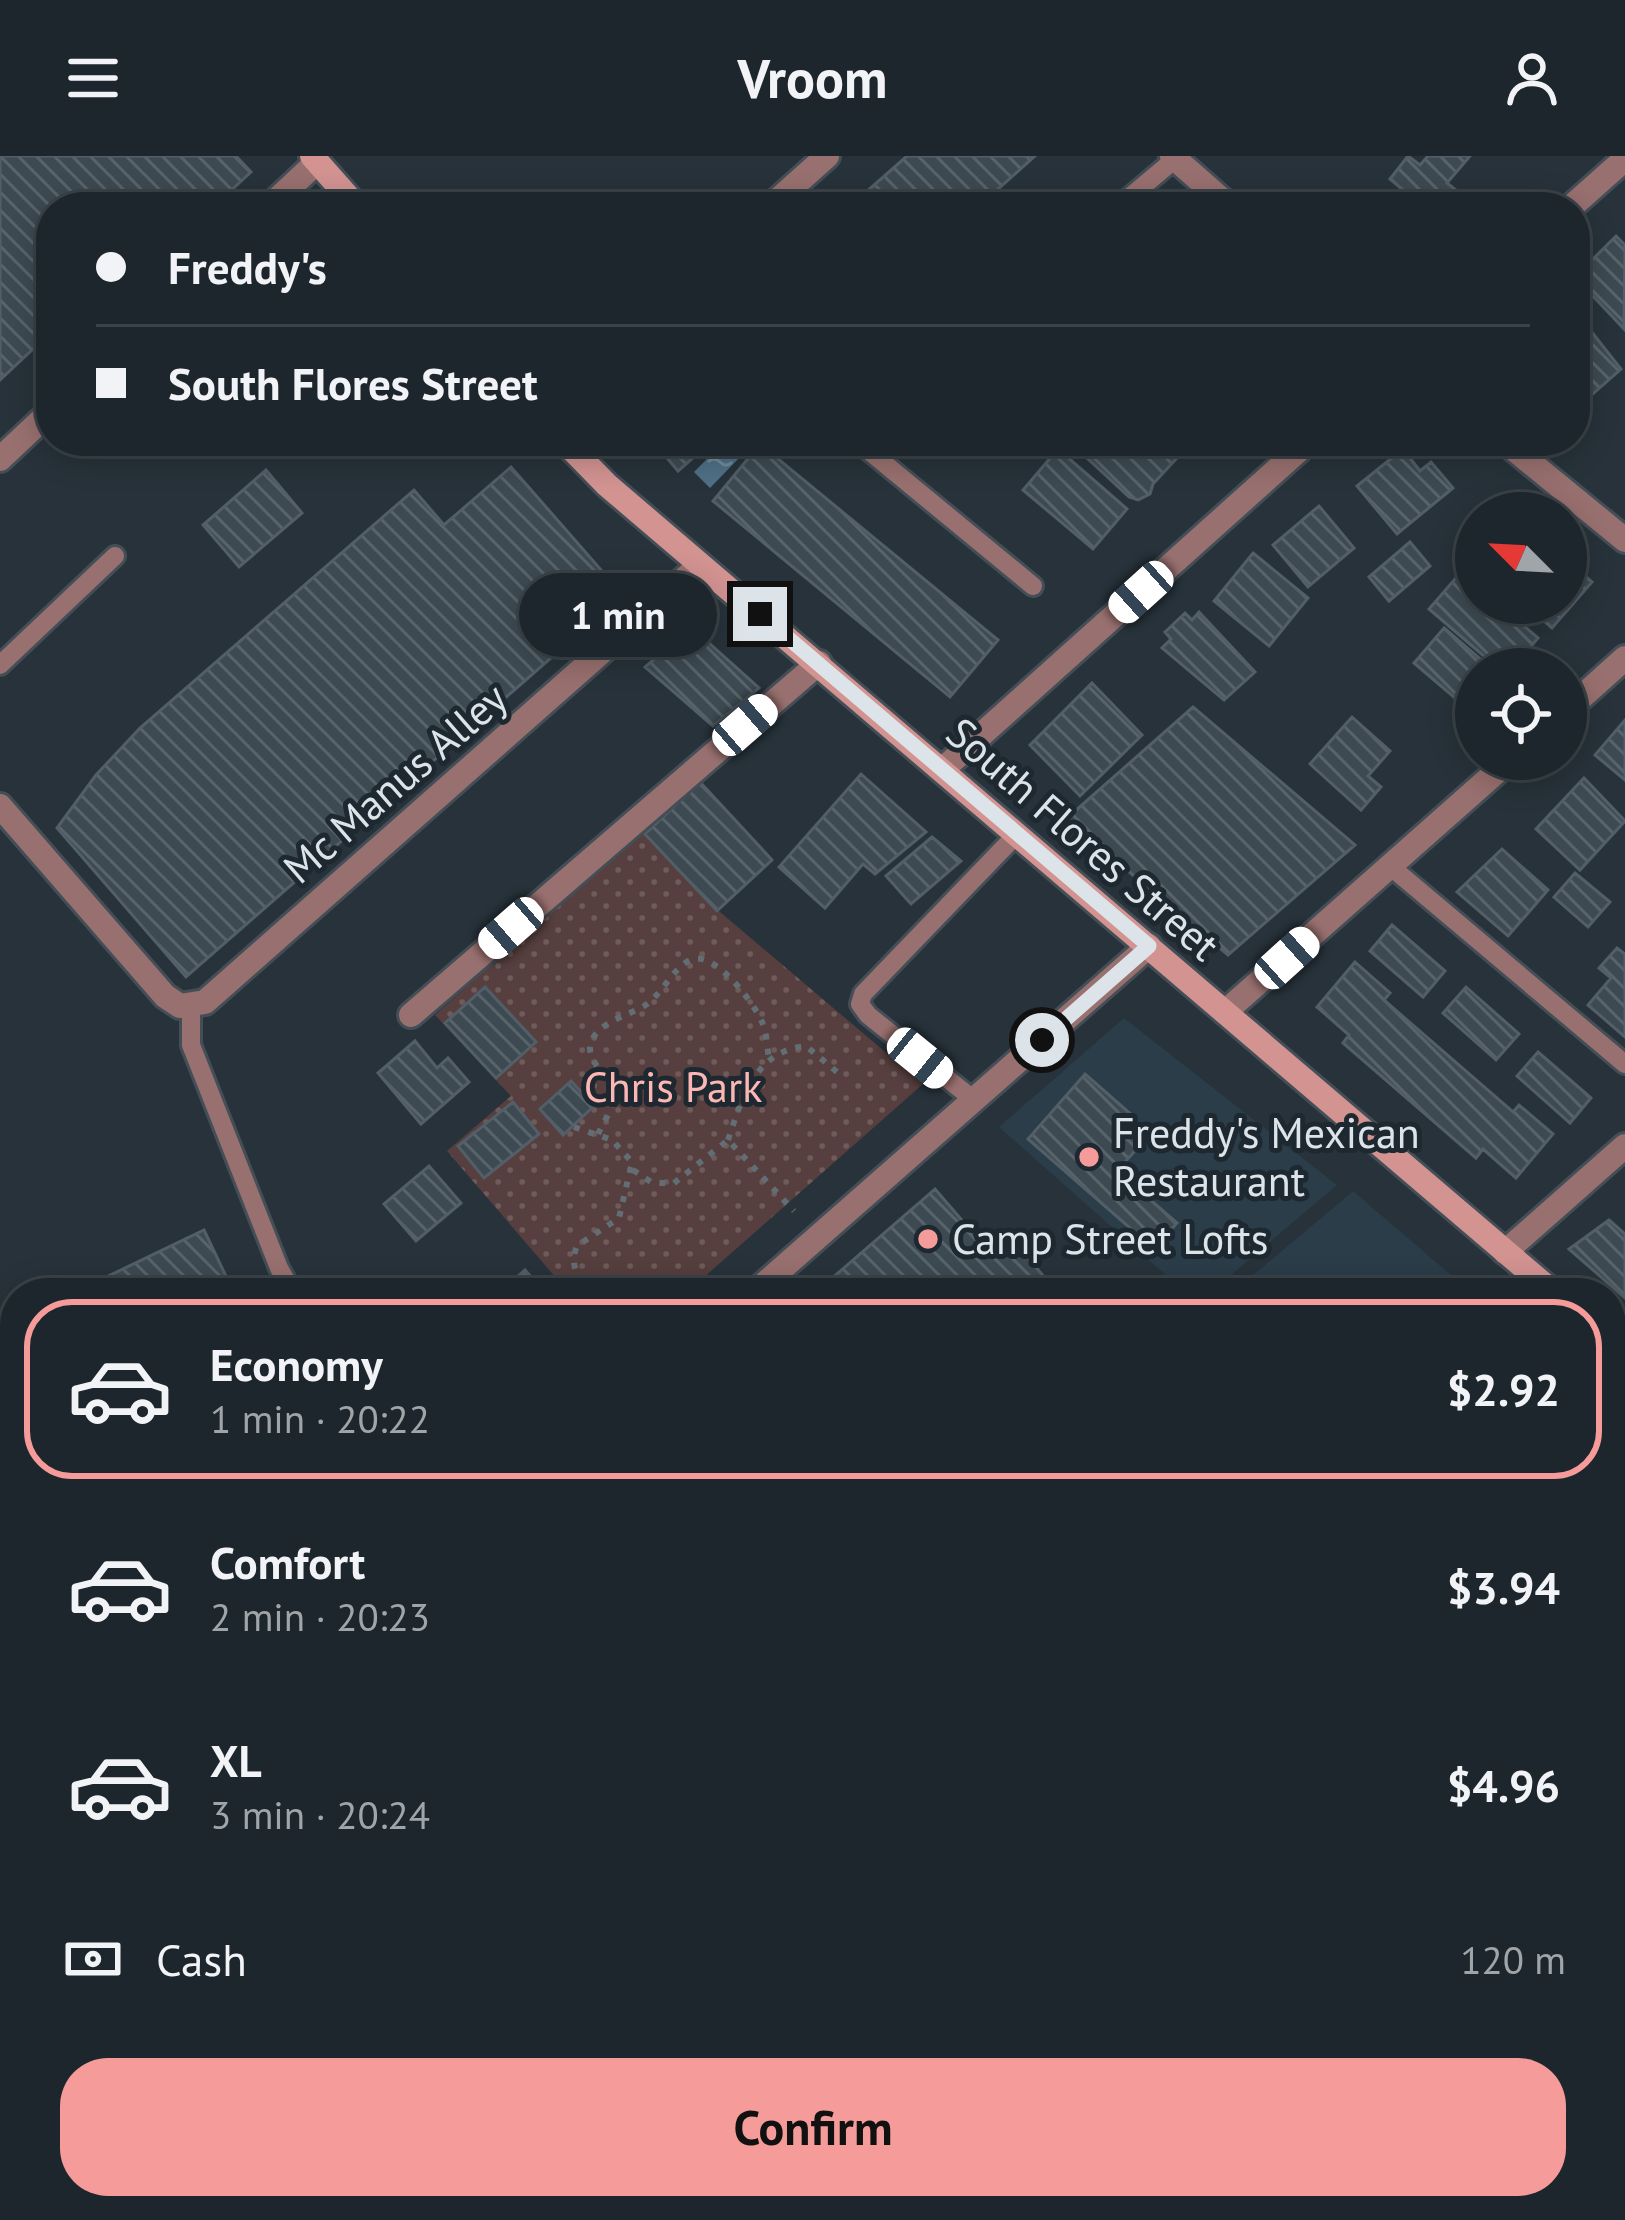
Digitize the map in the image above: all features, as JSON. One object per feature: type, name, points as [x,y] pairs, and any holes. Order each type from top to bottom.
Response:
[{"type":"main road","points":[[314,159],[344,192]]},
{"type":"main road","name":"South Flores Street","points":[[579,456],[700,565],[1536,1278]]},
{"type":"street","points":[[787,192],[827,156]]},
{"type":"street","points":[[1173,157],[1213,192]]},
{"type":"street","points":[[283,192],[314,159]]},
{"type":"street","points":[[1588,192],[1625,159]]},
{"type":"street","points":[[0,459],[36,425]]},
{"type":"street","points":[[942,770],[1292,456]]},
{"type":"street","points":[[1522,456],[1625,540]]},
{"type":"street","name":"Mc Manus Alley","points":[[191,1006],[206,1001],[700,565]]},
{"type":"street","points":[[1587,692],[1625,658]]},
{"type":"street","points":[[411,1016],[819,663]]},
{"type":"street","points":[[1225,1012],[1487,780]]},
{"type":"street","points":[[0,806],[166,996],[180,1006],[191,1006]]},
{"type":"street","points":[[771,1278],[1149,946]]},
{"type":"street","points":[[1505,1252],[1625,1146]]},
{"type":"lane","points":[[1134,192],[1173,157]]},
{"type":"lane","points":[[874,456],[1033,586]]},
{"type":"lane","points":[[0,664],[115,556]]},
{"type":"lane","points":[[974,1100],[860,1004],[863,994],[1017,835]]},
{"type":"lane","points":[[1390,866],[1625,1064]]},
{"type":"lane","points":[[191,1006],[191,1045],[286,1278]]},
{"type":"path","points":[[598,1135],[613,1093],[593,1060],[592,1039],[600,1028],[648,1003],[687,961],[698,958],[716,963],[758,1013],[769,1059]]},
{"type":"path","points":[[574,1127],[623,1151],[633,1170],[651,1182],[673,1184],[728,1141],[745,1088],[769,1059],[784,1049],[806,1046],[837,1072]]},
{"type":"path","points":[[728,1141],[794,1211]]},
{"type":"path","points":[[581,1278],[574,1266],[574,1252],[619,1218],[633,1170]]},
{"type":"shaded area","points":[[1124,1018],[1337,1185],[1228,1278],[1169,1278],[999,1127]]},
{"type":"shaded area","points":[[1353,1191],[1454,1278],[1250,1278]]},
{"type":"green space","name":"Chris Park","points":[[641,831],[720,912],[923,1084],[703,1278],[556,1278],[447,1151],[511,1096],[435,1015]]},
{"type":"water","points":[[710,456],[741,456],[710,488],[694,472]]},
{"type":"building","points":[[0,156],[236,156],[251,172],[229,192],[36,192],[36,346],[0,380]]},
{"type":"building","points":[[907,156],[1035,156],[995,192],[866,192]]},
{"type":"building","points":[[1408,156],[1420,165],[1428,156],[1470,156],[1447,183],[1458,192],[1405,192],[1390,179]]},
{"type":"building","points":[[1616,236],[1625,245],[1624,329],[1590,293],[1590,262]]},
{"type":"building","points":[[1590,330],[1621,369],[1590,396]]},
{"type":"building","points":[[666,456],[695,456],[678,471]]},
{"type":"building","points":[[750,456],[775,456],[998,640],[950,697],[713,501]]},
{"type":"building","points":[[1052,456],[1066,456],[1127,509],[1093,549],[1023,490]]},
{"type":"building","points":[[1179,456],[1153,484],[1150,494],[1138,500],[1086,457]]},
{"type":"building","points":[[1394,456],[1408,456],[1420,471],[1431,462],[1453,488],[1397,534],[1357,486]]},
{"type":"building","points":[[511,467],[623,595],[186,977],[57,828],[96,775],[140,728],[414,490],[444,525]]},
{"type":"building","points":[[266,470],[302,513],[239,567],[203,525]]},
{"type":"building","points":[[1319,506],[1354,548],[1308,587],[1273,545]]},
{"type":"building","points":[[1410,542],[1430,566],[1389,601],[1369,577]]},
{"type":"building","points":[[1253,553],[1308,598],[1269,646],[1214,601]]},
{"type":"building","points":[[1455,579],[1455,624],[1522,624],[1538,638],[1530,648],[1474,648],[1429,609]]},
{"type":"building","points":[[1199,612],[1255,672],[1224,700],[1162,648],[1171,639],[1165,632],[1185,613],[1192,620]]},
{"type":"building","points":[[1444,628],[1467,648],[1455,648],[1455,698],[1414,663]]},
{"type":"building","points":[[685,633],[701,636],[759,688],[713,726],[645,667]]},
{"type":"building","points":[[1092,683],[1142,735],[1080,796],[1030,745]]},
{"type":"building","points":[[1193,707],[1355,845],[1228,955],[1066,819]]},
{"type":"building","points":[[1352,717],[1390,751],[1368,776],[1381,787],[1361,810],[1310,764]]},
{"type":"building","points":[[1625,720],[1625,780],[1595,755]]},
{"type":"building","points":[[861,774],[926,832],[875,874],[863,864],[825,908],[779,867]]},
{"type":"building","points":[[1582,780],[1625,821],[1580,870],[1536,829]]},
{"type":"building","points":[[700,782],[772,860],[717,911],[645,834]]},
{"type":"building","points":[[932,837],[961,861],[911,904],[886,876]]},
{"type":"building","points":[[1502,849],[1548,890],[1508,936],[1457,892]]},
{"type":"building","points":[[1575,873],[1610,902],[1588,927],[1554,897]]},
{"type":"building","points":[[1392,925],[1445,971],[1423,997],[1370,951]]},
{"type":"building","points":[[1617,948],[1625,954],[1625,1037],[1588,1005],[1611,978],[1599,968]]},
{"type":"building","points":[[1355,962],[1390,993],[1384,1000],[1513,1112],[1519,1105],[1553,1134],[1516,1178],[1483,1149],[1476,1158],[1343,1043],[1349,1035],[1317,1007]]},
{"type":"building","points":[[485,987],[536,1042],[496,1078],[445,1023]]},
{"type":"building","points":[[1466,987],[1519,1034],[1496,1060],[1443,1013]]},
{"type":"building","points":[[415,1041],[437,1068],[448,1058],[469,1082],[421,1124],[378,1073]]},
{"type":"building","points":[[1538,1052],[1591,1098],[1570,1123],[1517,1076]]},
{"type":"building","name":"Freddy's Mexican Restaurant","points":[[1085,1074],[1134,1117],[1125,1128],[1142,1143],[1117,1171],[1177,1223],[1154,1249],[1028,1139]]},
{"type":"building","points":[[571,1081],[594,1106],[563,1135],[540,1109]]},
{"type":"building","points":[[513,1102],[539,1134],[484,1178],[458,1146]]},
{"type":"building","points":[[429,1166],[461,1203],[416,1241],[384,1204]]},
{"type":"building","name":"Camp Street Lofts","points":[[935,1189],[985,1247],[1004,1230],[1045,1278],[832,1278]]},
{"type":"building","points":[[1609,1220],[1625,1234],[1625,1278],[1602,1278],[1569,1249]]},
{"type":"building","points":[[204,1230],[227,1278],[104,1278]]},
{"type":"place","name":"Freddy's Mexican Restaurant","points":[[1089,1157]]},
{"type":"place","name":"Camp Street Lofts","points":[[928,1239]]},
{"type":"route","points":[[760,614],[1149,946],[1042,1040]]}]
